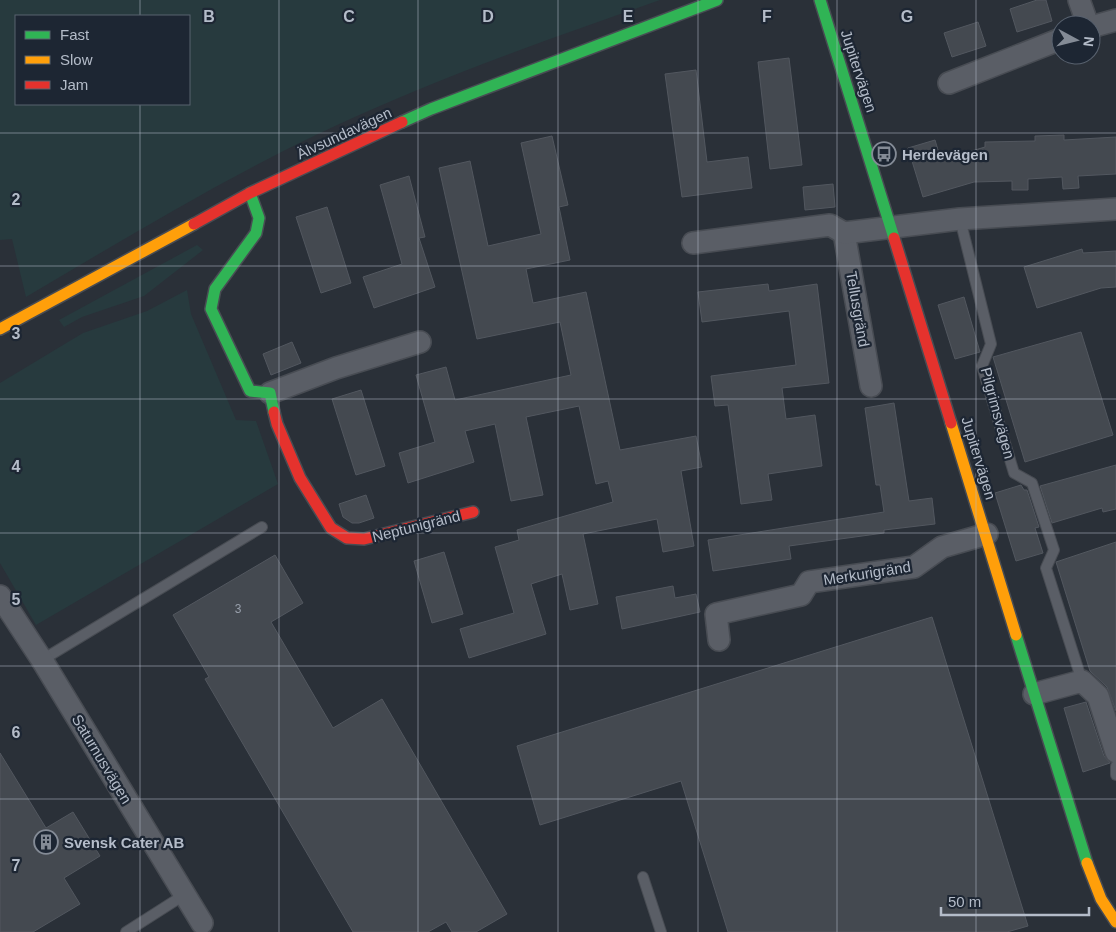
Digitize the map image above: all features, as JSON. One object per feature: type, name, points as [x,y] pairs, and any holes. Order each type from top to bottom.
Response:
[{"type":"street","name":"Älvsundavägen","points":[[1,326],[250,193],[431,109],[717,0]]},
{"type":"street","name":"Jupitervägen","points":[[820,0],[892,226],[1091,877],[1101,899],[1116,922]]},
{"type":"street","points":[[1079,0],[1084,15]]},
{"type":"street","points":[[1101,24],[1116,20]]},
{"type":"street","points":[[949,83],[1051,43]]},
{"type":"street","points":[[250,193],[259,218],[256,233],[215,289],[211,309],[250,391],[270,394],[336,368],[420,342]]},
{"type":"street","points":[[693,243],[830,225],[844,233],[960,219],[1116,209]]},
{"type":"street","name":"Tellusgränd","points":[[844,233],[871,386]]},
{"type":"street","name":"Neptunigränd","points":[[270,394],[277,424],[300,478],[331,528],[347,538],[364,539],[390,534],[473,512]]},
{"type":"street","name":"Merkurigränd","points":[[719,640],[716,614],[801,595],[808,582],[914,568],[942,548],[987,534]]},
{"type":"street","name":"Saturnusvägen","points":[[0,596],[42,660],[202,923]]},
{"type":"street","points":[[1034,694],[1082,681]]},
{"type":"street","name":"Pilgrimsvägen","points":[[1082,681],[1098,696],[1116,752]]},
{"type":"lane","name":"Pilgrimsvägen","points":[[960,219],[991,344],[982,366],[1014,473],[1032,482],[1054,550],[1046,568],[1082,681]]},
{"type":"lane","points":[[42,660],[262,527]]},
{"type":"lane","points":[[1116,766],[1116,775]]},
{"type":"lane","points":[[642,877],[661,932]]},
{"type":"lane","points":[[126,932],[184,895]]},
{"type":"lane","points":[[1110,932],[1116,926]]},
{"type":"green space","points":[[0,0],[660,0],[443,80],[316,135],[205,193],[26,297],[12,239],[0,240]]},
{"type":"green space","points":[[197,245],[203,250],[144,296],[82,317],[64,327],[59,320]]},
{"type":"green space","points":[[187,290],[191,314],[236,420],[256,421],[278,484],[36,625],[0,563],[0,383],[83,333],[147,311]]},
{"type":"building","points":[[1037,0],[1046,0],[1051,21],[1017,32],[1010,9]]},
{"type":"building","points":[[978,22],[986,46],[952,57],[944,33]]},
{"type":"building","points":[[789,58],[802,165],[770,169],[758,62]]},
{"type":"building","points":[[696,70],[707,162],[748,157],[752,188],[682,197],[665,74]]},
{"type":"building","points":[[1064,135],[1064,140],[1116,137],[1116,174],[1078,176],[1079,188],[1063,189],[1062,177],[1028,179],[1028,190],[1012,190],[1012,181],[974,182],[923,197],[908,148],[935,140],[941,160],[985,147],[985,142],[1035,141],[1035,136]]},
{"type":"building","points":[[552,136],[568,205],[559,207],[570,260],[526,269],[533,303],[586,292],[620,450],[696,436],[702,467],[681,471],[694,546],[663,552],[657,519],[583,534],[598,604],[570,610],[562,574],[531,584],[546,634],[469,658],[460,629],[514,613],[495,547],[519,540],[517,530],[613,502],[608,481],[596,484],[579,406],[526,417],[543,495],[511,501],[495,424],[465,431],[474,462],[408,483],[399,453],[435,442],[416,375],[446,367],[455,400],[571,375],[560,322],[477,339],[439,168],[470,161],[488,246],[541,234],[521,143]]},
{"type":"building","points":[[409,176],[425,237],[419,238],[435,287],[374,308],[363,277],[402,264],[380,185]]},
{"type":"building","points":[[833,184],[835,207],[805,210],[803,187]]},
{"type":"building","points":[[327,207],[351,283],[321,293],[296,217]]},
{"type":"building","points":[[1082,249],[1083,253],[1116,251],[1116,287],[1101,288],[1037,308],[1024,267]]},
{"type":"building","points":[[768,284],[769,291],[817,284],[829,383],[782,388],[786,419],[815,415],[822,466],[768,474],[772,500],[741,504],[728,405],[715,406],[711,376],[796,365],[789,311],[702,322],[698,292]]},
{"type":"building","points":[[964,297],[980,352],[955,359],[938,305]]},
{"type":"building","points":[[1081,332],[1113,435],[1025,462],[993,357]]},
{"type":"building","points":[[292,342],[301,363],[271,375],[263,354]]},
{"type":"building","points":[[361,390],[385,466],[356,475],[332,399]]},
{"type":"building","points":[[894,403],[909,501],[932,498],[935,524],[884,530],[884,533],[789,546],[791,559],[713,571],[708,540],[884,512],[880,485],[876,485],[865,408]]},
{"type":"building","points":[[1116,465],[1116,509],[1103,512],[1102,508],[1052,523],[1040,486]]},
{"type":"building","points":[[1021,485],[1024,490],[1027,490],[1039,527],[1035,528],[1043,553],[1016,561],[995,493]]},
{"type":"building","points":[[366,495],[374,518],[359,523],[352,523],[343,517],[339,504]]},
{"type":"building","points":[[1116,542],[1116,711],[1107,687],[1090,671],[1056,562]]},
{"type":"building","points":[[444,552],[463,614],[432,623],[414,561]]},
{"type":"building","points":[[275,555],[303,603],[271,622],[333,728],[382,699],[507,914],[476,932],[452,932],[446,922],[428,932],[353,932],[205,679],[209,677],[173,615]]},
{"type":"building","points":[[673,586],[675,598],[696,594],[700,612],[622,629],[616,597]]},
{"type":"building","points":[[932,617],[1028,926],[1007,932],[728,932],[681,781],[540,825],[517,746]]},
{"type":"building","points":[[1086,702],[1104,756],[1110,763],[1083,772],[1064,708]]},
{"type":"building","name":"Svensk Cater AB","points":[[0,753],[46,828],[73,812],[100,856],[64,878],[80,904],[33,932],[0,932]]},
{"type":"traffic: fast","points":[[402,122],[431,109],[717,0]]},
{"type":"traffic: fast","points":[[820,0],[894,238]]},
{"type":"traffic: fast","points":[[250,193],[259,218],[256,233],[215,289],[211,309],[250,391],[270,393],[274,412]]},
{"type":"traffic: fast","points":[[1016,635],[1087,863]]},
{"type":"traffic: slow","points":[[0,329],[194,224]]},
{"type":"traffic: slow","points":[[951,423],[1016,635]]},
{"type":"traffic: slow","points":[[1087,863],[1101,899],[1116,922]]},
{"type":"traffic: jam","points":[[194,224],[250,193],[402,122]]},
{"type":"traffic: jam","points":[[894,238],[951,423]]},
{"type":"traffic: jam","points":[[274,412],[277,424],[300,478],[331,528],[347,538],[364,539],[473,512]]},
{"type":"place","name":"Herdevägen","points":[[884,154]]},
{"type":"place","name":"Svensk Cater AB","points":[[46,842]]}]
